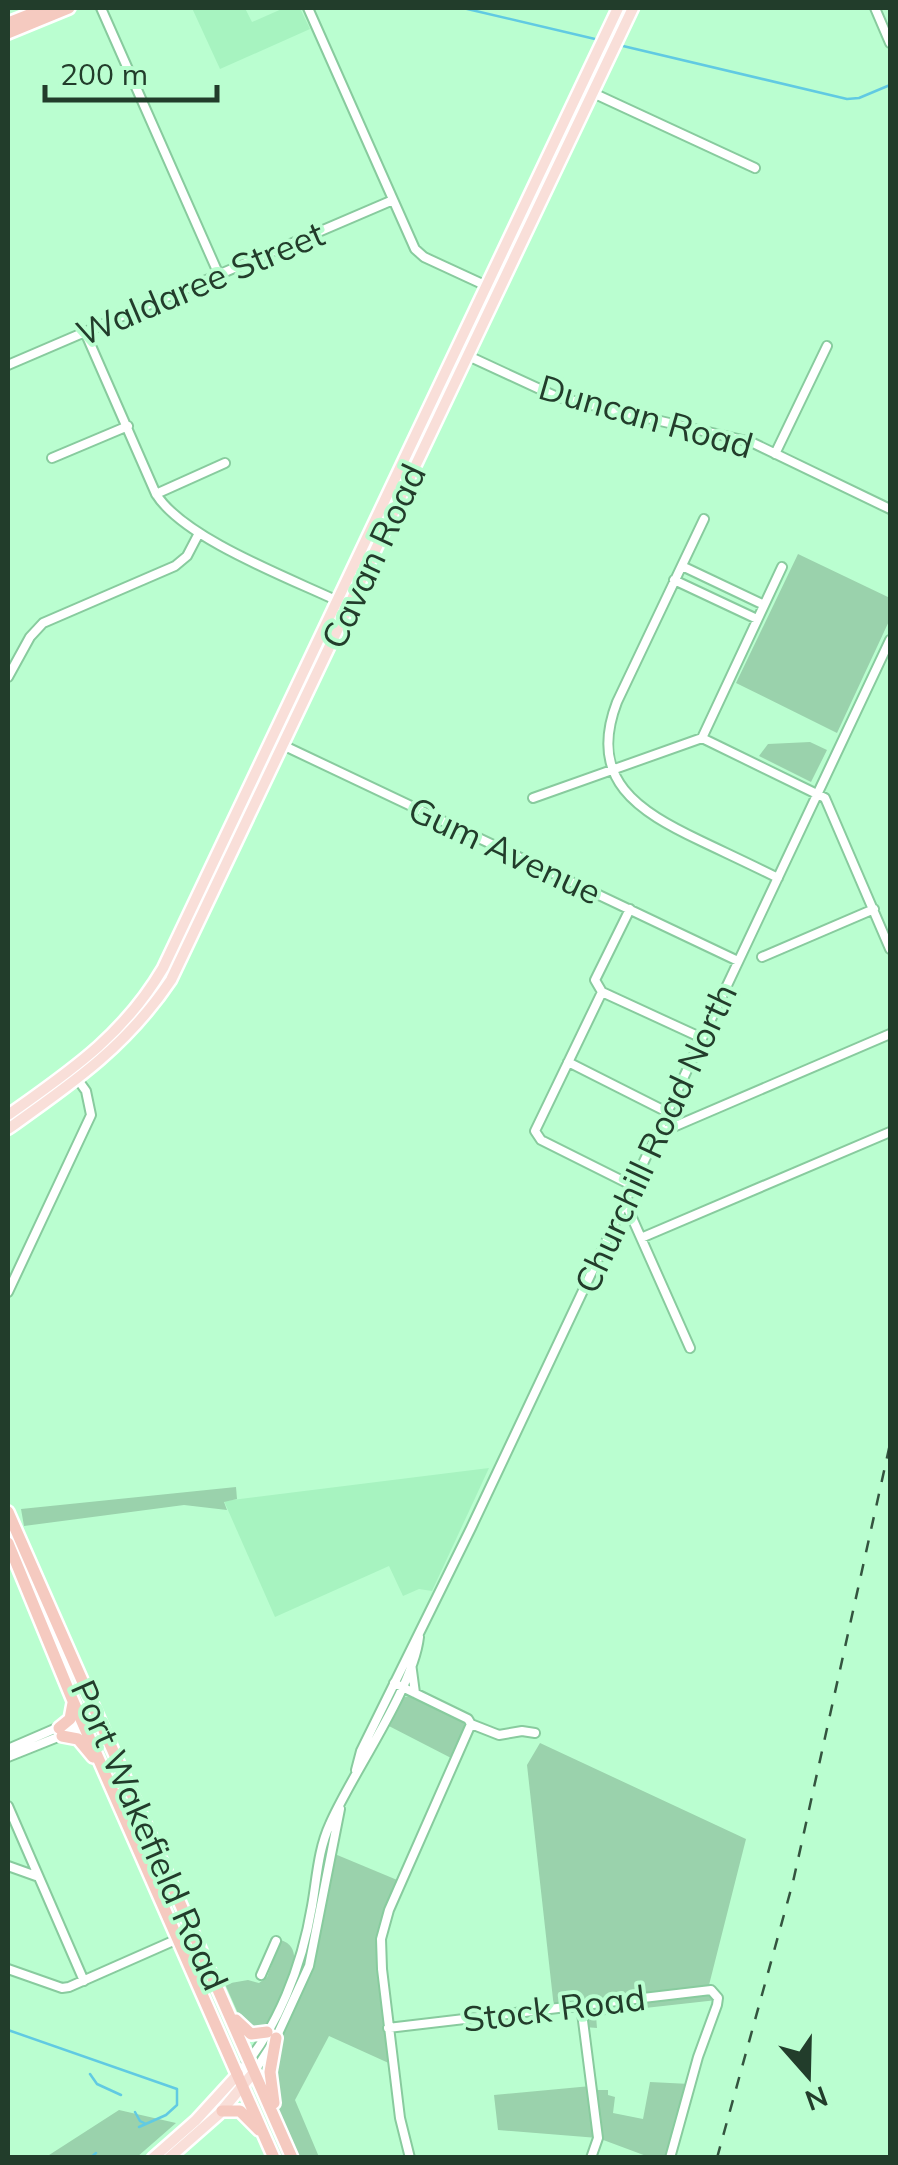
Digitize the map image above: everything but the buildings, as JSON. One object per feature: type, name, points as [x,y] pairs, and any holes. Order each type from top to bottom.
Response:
[{"type":"highway","points":[[8,23],[46,8]]},
{"type":"highway","points":[[8,33],[69,8]]},
{"type":"highway","name":"Port Wakefield Road","points":[[8,1512],[290,2154]]},
{"type":"highway","name":"Port Wakefield Road","points":[[8,1543],[274,2158]]},
{"type":"highway","points":[[57,1626],[85,1707],[83,1722],[92,1726],[117,1759]]},
{"type":"highway","points":[[74,1701],[70,1719],[60,1732],[84,1744],[114,1790]]},
{"type":"highway","points":[[152,1874],[149,1855],[159,1850]]},
{"type":"highway","points":[[180,1938],[186,1931],[187,1914]]},
{"type":"highway","points":[[229,2014],[251,2034],[271,2035],[271,2089],[290,2154]]},
{"type":"highway","points":[[222,2111],[240,2110],[265,2137]]},
{"type":"main road","name":"Cavan Road","points":[[8,1115],[112,1052],[143,1020],[171,980],[237,843],[337,600],[618,8]]},
{"type":"main road","name":"Cavan Road","points":[[8,1128],[75,1074],[144,999],[233,822],[350,606],[634,8]]},
{"type":"main road","points":[[233,822],[237,843]]},
{"type":"main road","points":[[189,914],[201,919]]},
{"type":"main road","points":[[172,2158],[244,2087],[252,2066]]},
{"type":"main road","points":[[153,2158],[195,2121],[238,2074]]},
{"type":"street","points":[[100,8],[218,275]]},
{"type":"street","points":[[308,8],[418,253],[499,292]]},
{"type":"street","points":[[875,8],[890,43]]},
{"type":"street","points":[[593,93],[754,168]]},
{"type":"street","name":"Waldaree Street","points":[[8,365],[393,200]]},
{"type":"street","points":[[85,332],[156,494],[179,522],[350,606]]},
{"type":"street","points":[[775,454],[826,346]]},
{"type":"street","name":"Duncan Road","points":[[456,350],[556,397],[746,441],[890,509]]},
{"type":"street","points":[[52,458],[128,426]]},
{"type":"street","points":[[156,494],[225,464]]},
{"type":"street","points":[[704,519],[611,717],[612,770],[631,800],[655,819],[778,878]]},
{"type":"street","points":[[8,677],[30,636],[43,623],[175,566],[187,556],[198,534]]},
{"type":"street","points":[[682,566],[764,605]]},
{"type":"street","points":[[702,738],[782,567]]},
{"type":"street","points":[[674,580],[757,620]]},
{"type":"street","name":"Churchill Road North","points":[[271,2035],[304,1942],[324,1840],[890,640]]},
{"type":"street","points":[[533,798],[702,738],[826,798],[890,949]]},
{"type":"street","name":"Gum Avenue","points":[[278,743],[738,960]]},
{"type":"street","points":[[630,909],[595,980],[602,992],[702,1038]]},
{"type":"street","points":[[762,958],[874,910]]},
{"type":"street","points":[[602,992],[535,1130],[541,1140],[632,1186]]},
{"type":"street","points":[[657,1134],[890,1034]]},
{"type":"street","points":[[568,1062],[667,1112]]},
{"type":"street","points":[[8,1292],[91,1115],[86,1092],[75,1074]]},
{"type":"street","points":[[642,1238],[890,1132]]},
{"type":"street","points":[[625,1202],[690,1348]]},
{"type":"street","name":"Churchill Road North","points":[[398,1684],[418,1636]]},
{"type":"street","points":[[410,1664],[415,1693]]},
{"type":"street","points":[[398,1684],[486,1730],[506,1736],[522,1730],[535,1733]]},
{"type":"street","points":[[486,1730],[492,1719]]},
{"type":"street","points":[[8,1753],[83,1722]]},
{"type":"street","points":[[410,2158],[400,2118],[388,2028],[382,1939],[471,1724]]},
{"type":"street","name":"Churchill Road North","points":[[238,2074],[252,2066],[303,1983],[342,1800]]},
{"type":"street","points":[[8,1806],[84,1980]]},
{"type":"street","points":[[8,1866],[38,1876]]},
{"type":"street","points":[[8,1969],[62,1988],[180,1938]]},
{"type":"street","points":[[261,1975],[276,1941]]},
{"type":"street","points":[[304,1942],[313,1950]]},
{"type":"street","name":"Stock Road","points":[[388,2028],[708,1990],[718,1998],[670,2158]]},
{"type":"street","points":[[582,2004],[598,2138],[591,2158]]},
{"type":"shaded area","points":[[192,8],[245,8],[252,22],[284,8],[300,8],[310,29],[220,69]]},
{"type":"shaded area","points":[[798,554],[890,598],[890,619],[837,733],[736,683]]},
{"type":"shaded area","points":[[810,742],[827,750],[811,782],[759,756],[768,744]]},
{"type":"shaded area","points":[[489,1468],[432,1591],[419,1589],[403,1596],[389,1566],[275,1617],[224,1501]]},
{"type":"shaded area","points":[[236,1487],[237,1499],[224,1502],[227,1510],[184,1505],[24,1526],[21,1509]]},
{"type":"shaded area","points":[[409,1696],[463,1721],[466,1729],[453,1759],[385,1724],[401,1698]]},
{"type":"shaded area","points":[[540,1743],[746,1839],[708,1989],[717,2000],[645,2008],[645,1997],[631,2000],[636,2012],[596,2016],[597,2028],[584,2027],[581,2005],[554,2008],[527,1765]]},
{"type":"shaded area","points":[[330,1852],[402,1882],[381,1939],[393,2065],[329,2036],[295,2100],[319,2157],[299,2157],[274,2102],[276,2038],[303,1983]]},
{"type":"shaded area","points":[[281,1940],[290,1946],[294,1965],[269,2020],[253,2028],[240,2018],[225,1984],[248,1980],[259,1983],[267,1977]]},
{"type":"shaded area","points":[[650,2082],[690,2084],[670,2157],[649,2157],[598,2138],[498,2130],[494,2095],[591,2086],[592,2090],[608,2090],[608,2095],[615,2097],[613,2113],[643,2119]]},
{"type":"shaded area","points":[[119,2110],[176,2123],[137,2157],[46,2157]]},
{"type":"waterway","points":[[463,8],[595,39]]},
{"type":"waterway","points":[[623,46],[847,99],[890,85]]},
{"type":"waterway","points":[[8,2030],[177,2089],[177,2105],[166,2115],[139,2127]]},
{"type":"waterway","points":[[90,2074],[97,2084],[121,2095]]},
{"type":"waterway","points":[[135,2112],[146,2124]]},
{"type":"waterway","points":[[90,2158],[96,2153]]},
{"type":"railway","points":[[717,2158],[793,1882],[890,1444]]}]
